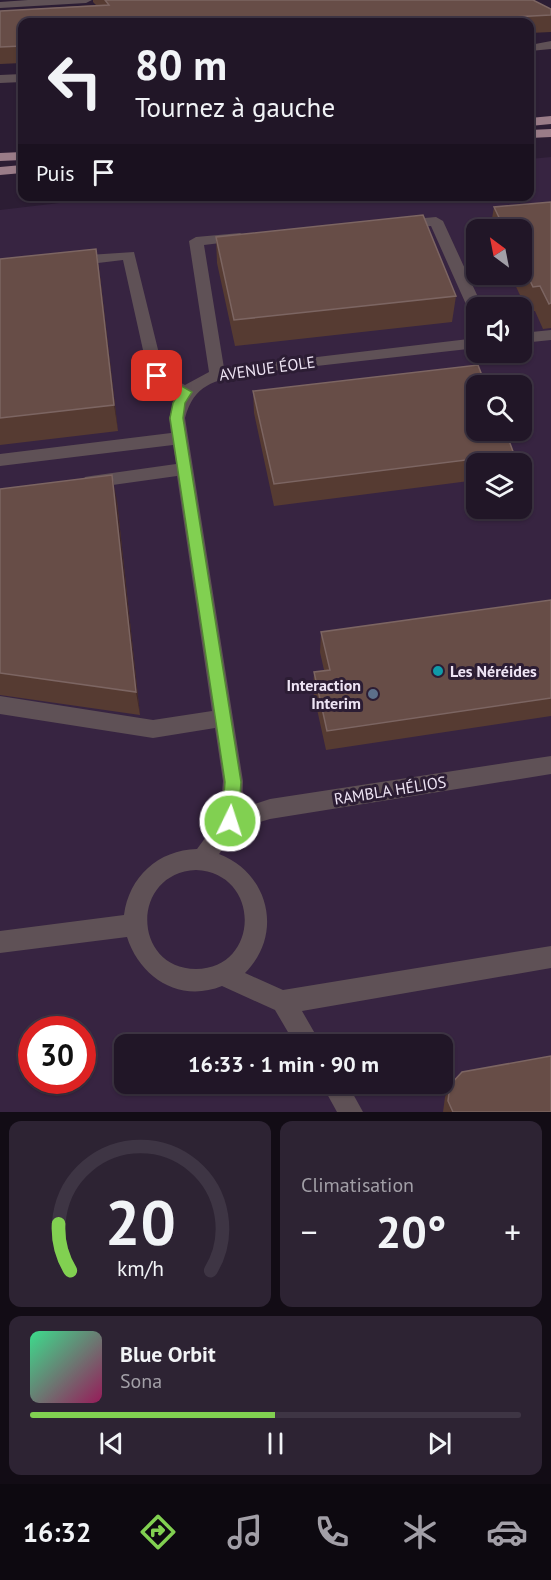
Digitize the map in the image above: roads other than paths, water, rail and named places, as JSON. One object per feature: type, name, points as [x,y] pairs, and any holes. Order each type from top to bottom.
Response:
[{"type":"main road","points":[[534,122],[551,120]]},
{"type":"main road","points":[[534,134],[551,133]]},
{"type":"main road","points":[[0,157],[18,156]]},
{"type":"main road","points":[[0,171],[18,170]]},
{"type":"street","points":[[0,4],[86,0]]},
{"type":"street","points":[[534,47],[551,45]]},
{"type":"street","points":[[0,79],[18,78]]},
{"type":"street","points":[[390,225],[436,221],[471,297]]},
{"type":"street","points":[[217,375],[196,241],[253,236]]},
{"type":"street","points":[[58,263],[129,255],[157,376],[186,392],[179,403],[177,418],[233,782],[230,821],[202,860]]},
{"type":"street","points":[[532,337],[551,334]]},
{"type":"street","name":"AVENUE ÉOLE","points":[[186,392],[209,376],[245,369],[466,344]]},
{"type":"street","points":[[0,460],[180,438]]},
{"type":"street","points":[[69,485],[184,469]]},
{"type":"street","points":[[0,705],[153,729],[224,718]]},
{"type":"street","name":"RAMBLA HÉLIOS","points":[[230,821],[270,809],[551,765]]},
{"type":"street","points":[[202,860],[222,864],[239,875],[251,891],[257,909],[257,928],[250,947],[237,963],[220,974],[201,980],[181,980],[162,973],[147,960],[138,944],[134,925],[136,904],[147,886],[162,871],[181,862],[202,860]]},
{"type":"street","points":[[0,942],[134,925]]},
{"type":"street","points":[[220,974],[283,1002],[551,957]]},
{"type":"street","points":[[283,1002],[303,1034]]},
{"type":"street","points":[[340,1094],[351,1112]]},
{"type":"place","name":"Les Néréides","points":[[438,671]]},
{"type":"place","name":"Interaction Interim","points":[[373,694]]}]
